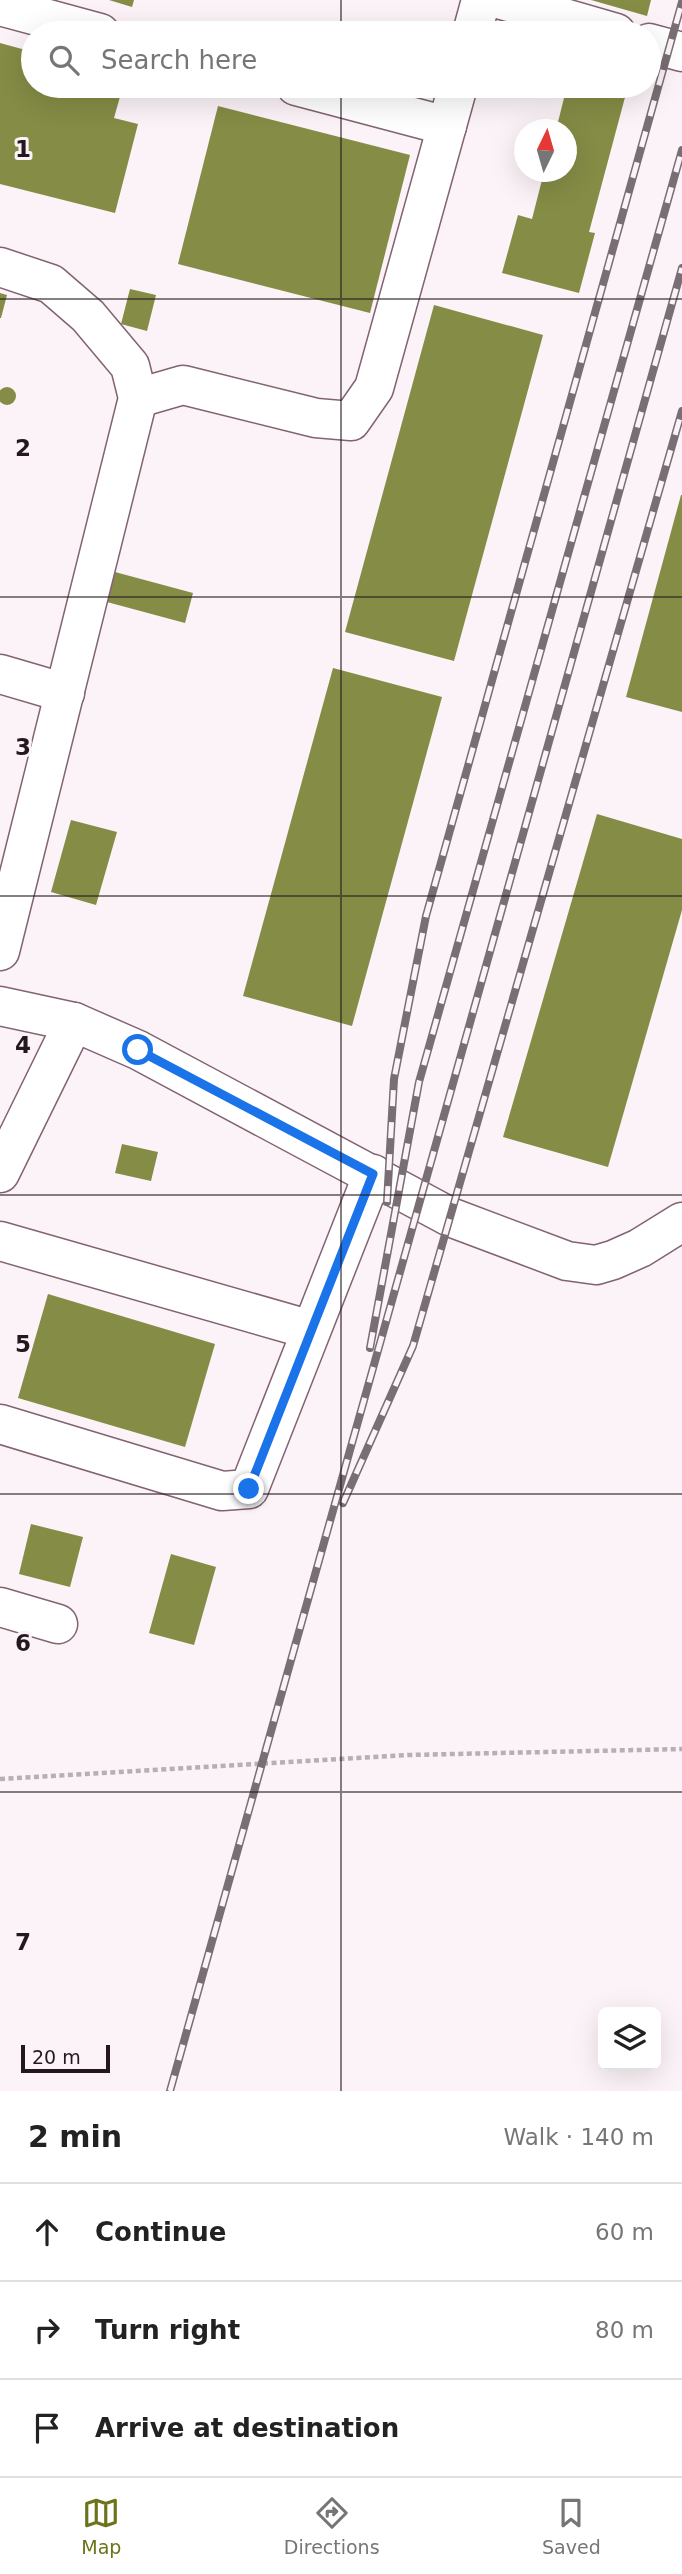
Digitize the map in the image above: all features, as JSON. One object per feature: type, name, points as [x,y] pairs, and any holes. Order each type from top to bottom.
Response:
[{"type":"lane","points":[[475,21],[481,0]]},
{"type":"lane","points":[[502,0],[575,21]]},
{"type":"lane","points":[[0,6],[56,21]]},
{"type":"lane","points":[[661,46],[682,52]]},
{"type":"lane","points":[[341,98],[446,126]]},
{"type":"lane","points":[[138,398],[183,385],[316,418],[351,421],[374,388],[454,98]]},
{"type":"lane","points":[[0,267],[51,284],[88,316],[130,366],[138,398],[0,951]]},
{"type":"lane","points":[[0,674],[65,693]]},
{"type":"lane","points":[[0,1006],[75,1022],[138,1050],[450,1217],[581,1264],[596,1265],[613,1260],[640,1248],[682,1222]]},
{"type":"lane","points":[[0,1173],[75,1022]]},
{"type":"lane","points":[[0,1424],[222,1491],[249,1489],[373,1174]]},
{"type":"lane","points":[[0,1241],[312,1329]]},
{"type":"lane","points":[[0,1606],[58,1624]]},
{"type":"path","points":[[0,1779],[409,1755],[682,1749]]},
{"type":"building","points":[[109,0],[134,0],[132,7]]},
{"type":"building","points":[[591,0],[651,0],[647,16]]},
{"type":"building","points":[[0,43],[21,49],[21,98],[120,98],[114,118],[138,124],[115,213],[0,184]]},
{"type":"building","points":[[564,98],[625,98],[589,232],[595,233],[579,293],[502,273],[518,215],[532,219],[541,182],[577,182],[577,119],[559,119]]},
{"type":"building","points":[[218,106],[410,155],[370,313],[178,264]]},
{"type":"building","points":[[130,289],[156,295],[147,331],[121,324]]},
{"type":"building","points":[[0,293],[7,295],[1,318],[0,318]]},
{"type":"building","points":[[434,305],[543,335],[454,661],[345,632]]},
{"type":"building","points":[[4,388],[10,388],[15,393],[15,399],[10,404],[4,404],[-1,399],[-1,393]]},
{"type":"building","points":[[682,495],[682,712],[626,697]]},
{"type":"building","points":[[115,572],[193,593],[185,623],[107,602]]},
{"type":"building","points":[[333,668],[442,697],[352,1026],[243,996]]},
{"type":"building","points":[[597,814],[682,839],[682,910],[608,1167],[503,1137]]},
{"type":"building","points":[[71,820],[117,832],[96,905],[51,892]]},
{"type":"building","points":[[122,1144],[158,1152],[151,1181],[115,1173]]},
{"type":"building","points":[[48,1294],[215,1344],[185,1447],[18,1398]]},
{"type":"building","points":[[31,1524],[83,1537],[70,1587],[19,1574]]},
{"type":"building","points":[[171,1554],[216,1567],[194,1645],[149,1633]]},
{"type":"railway","points":[[661,77],[682,2]]},
{"type":"railway","points":[[387,1202],[394,1079],[426,916],[655,98]]},
{"type":"railway","points":[[370,1348],[419,1082],[682,150]]},
{"type":"railway","points":[[170,2091],[682,268]]},
{"type":"railway","points":[[343,1503],[413,1346],[682,411]]},
{"type":"route","points":[[138,1050],[373,1174],[249,1489]]}]
